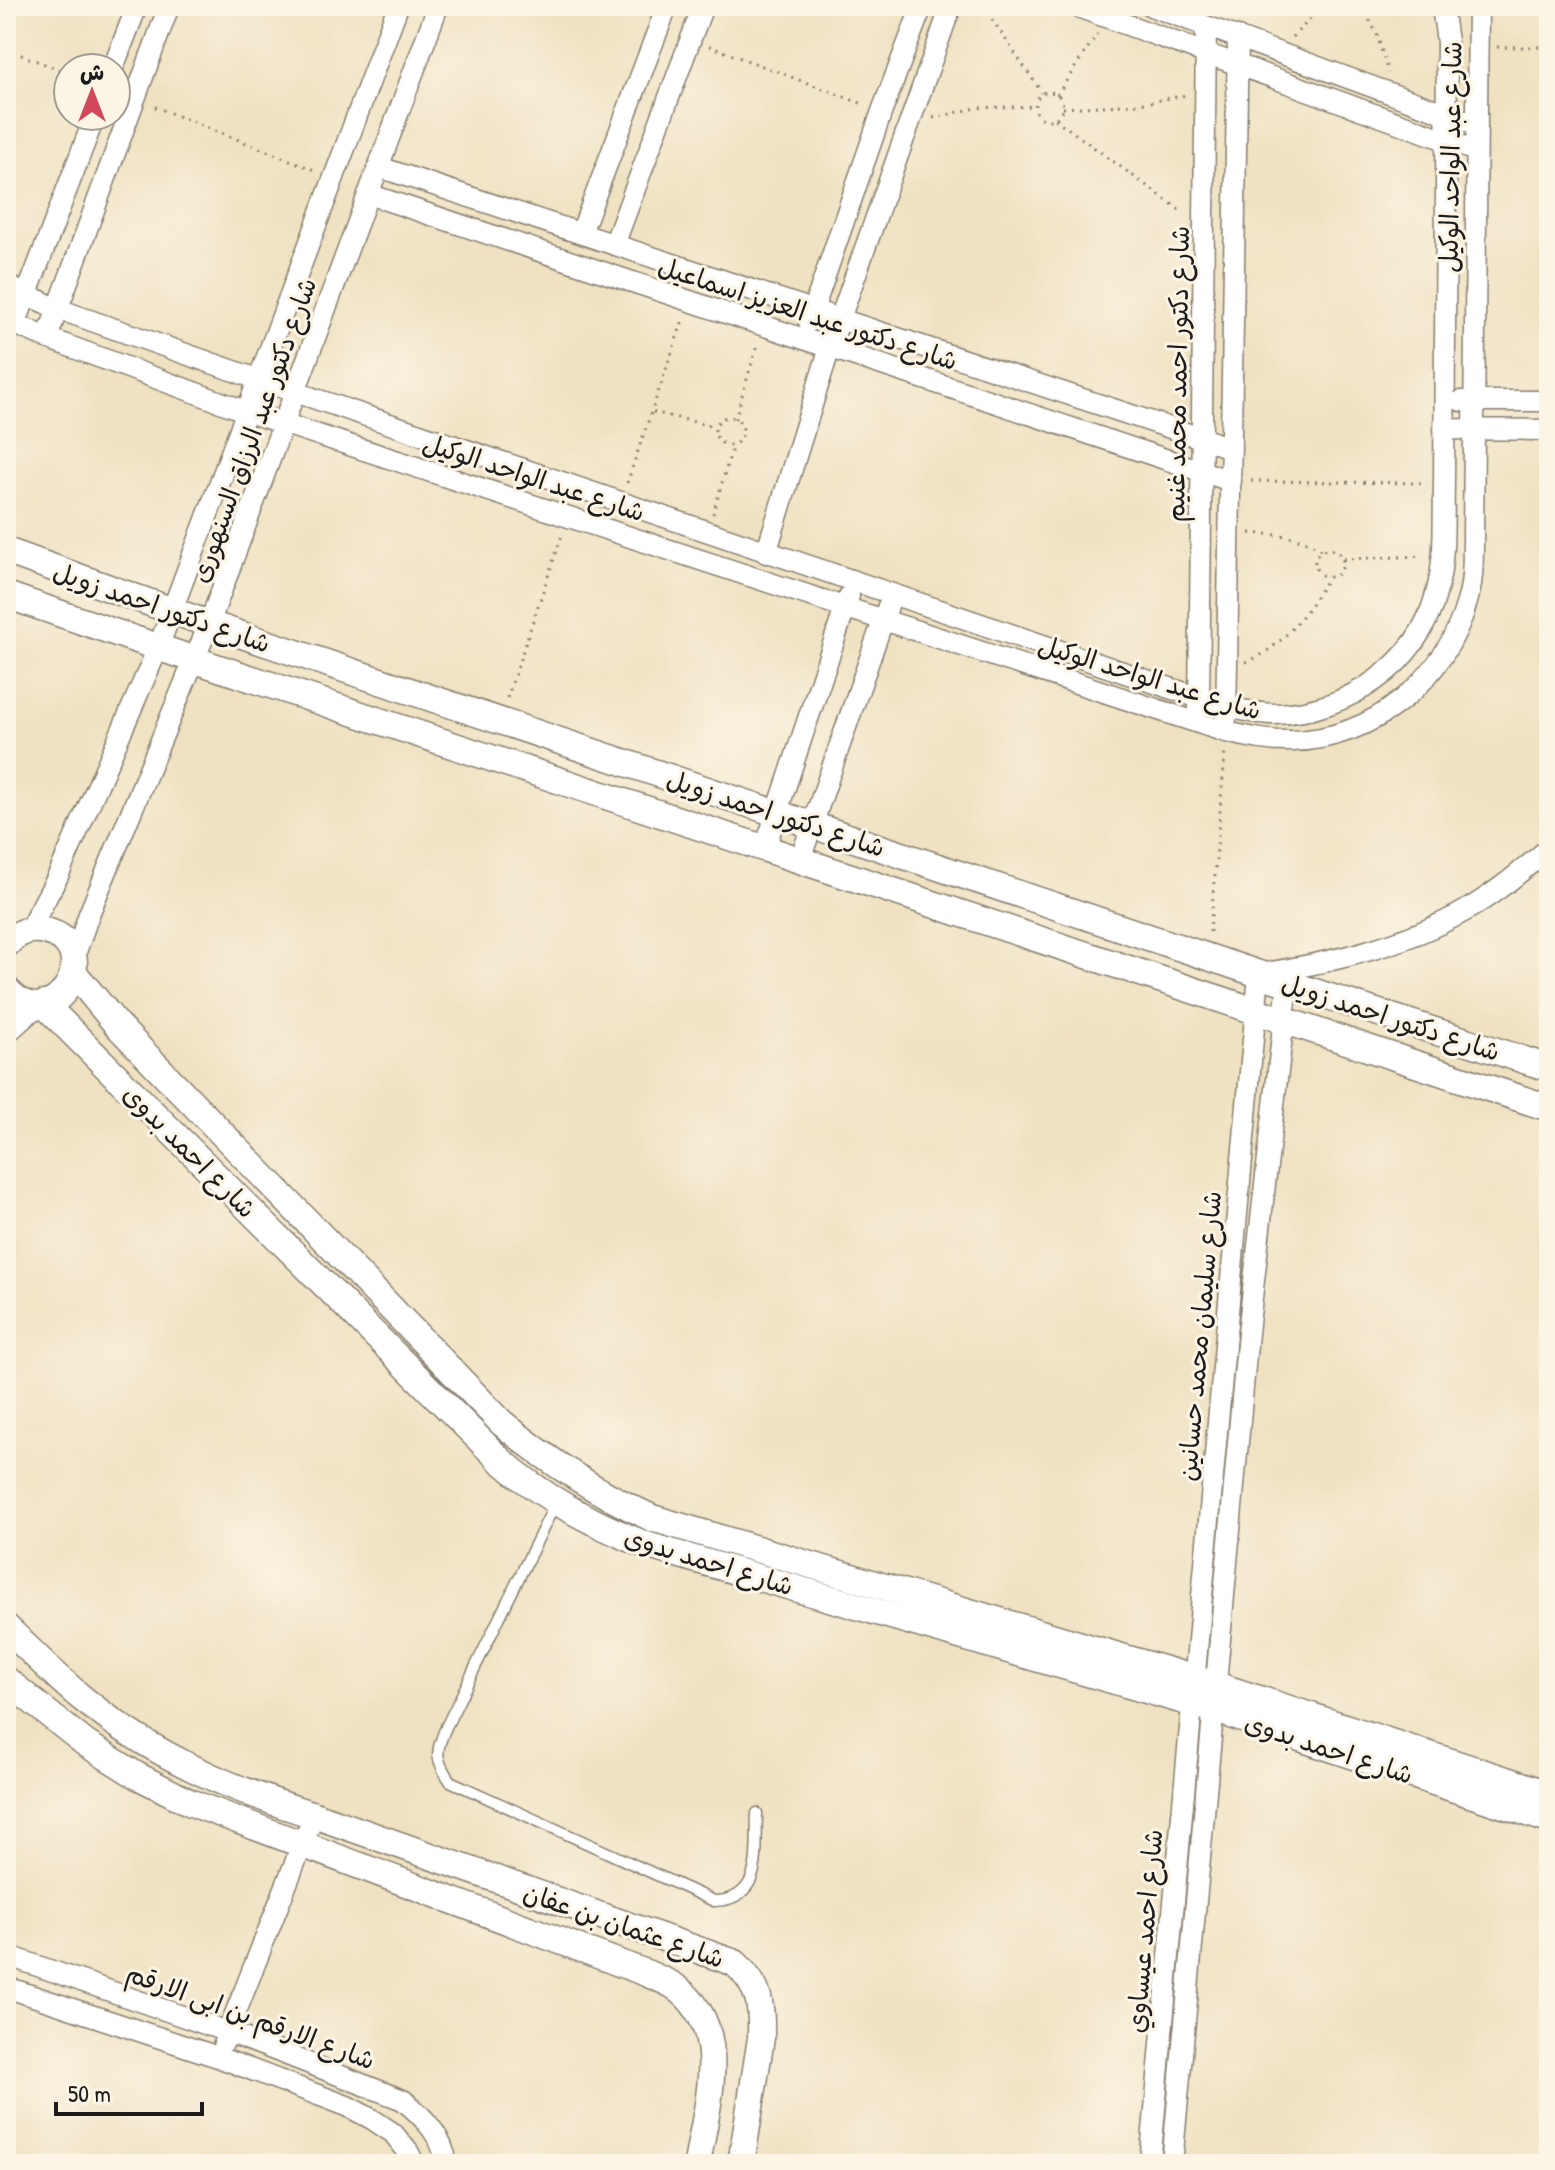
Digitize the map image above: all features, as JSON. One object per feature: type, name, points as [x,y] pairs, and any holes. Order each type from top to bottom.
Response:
[{"type":"street","points":[[119,52],[137,6]]},
{"type":"street","points":[[47,338],[169,6]]},
{"type":"street","name":"شارع دكتور عبد الرزاق السنهورى","points":[[16,931],[58,876],[158,648],[398,6]]},
{"type":"street","name":"شارع دكتور عبد الرزاق السنهورى","points":[[74,966],[89,914],[209,624],[438,6]]},
{"type":"street","points":[[581,233],[667,6]]},
{"type":"street","points":[[614,245],[703,6]]},
{"type":"street","points":[[804,338],[882,111],[922,6]]},
{"type":"street","points":[[766,553],[839,319],[951,6]]},
{"type":"street","points":[[1075,6],[1476,151]]},
{"type":"street","points":[[1151,6],[1477,125]]},
{"type":"street","name":"شارع عبد الواحد الوكيل","points":[[6,285],[58,309],[257,379],[1226,707],[1272,714],[1308,711],[1343,700],[1375,682],[1402,657],[1422,627],[1436,594],[1442,555],[1444,483],[1447,42],[1442,6]]},
{"type":"street","name":"شارع عبد الواحد الوكيل","points":[[10,322],[245,411],[1226,732],[1264,740],[1324,738],[1379,716],[1404,699],[1425,679],[1458,629],[1467,601],[1473,572],[1478,6]]},
{"type":"street","name":"شارع دكتور احمد محمد غنيم","points":[[1199,723],[1206,26]]},
{"type":"street","points":[[1226,732],[1238,37]]},
{"type":"street","points":[[10,322],[26,295],[89,132]]},
{"type":"street","name":"شارع دكتور عبد العزيز اسماعيل","points":[[379,167],[1231,448]]},
{"type":"street","name":"شارع دكتور عبد العزيز اسماعيل","points":[[368,194],[1231,481]]},
{"type":"street","points":[[1444,401],[1549,401]]},
{"type":"street","points":[[1444,429],[1549,430]]},
{"type":"street","name":"شارع دكتور احمد زويل","points":[[6,551],[209,624],[1549,1068]]},
{"type":"street","points":[[765,848],[854,581]]},
{"type":"street","points":[[800,860],[892,593]]},
{"type":"street","name":"شارع دكتور احمد زويل","points":[[6,595],[1549,1108]]},
{"type":"street","points":[[1259,974],[1310,966],[1415,934],[1463,912],[1509,882],[1549,848]]},
{"type":"street","name":"شارع احمد بدوى","points":[[16,931],[51,932],[62,939],[74,966],[109,1017],[502,1423],[573,1477],[652,1518],[1203,1694],[1549,1820]]},
{"type":"street","points":[[6,1034],[41,1005],[60,997],[72,982],[74,966]]},
{"type":"street","name":"شارع سليمان محمد حسانين","points":[[1203,1694],[1259,974]]},
{"type":"street","name":"شارع سليمان محمد حسانين","points":[[1203,1694],[1288,983]]},
{"type":"street","name":"شارع احمد بدوى","points":[[6,989],[16,999],[41,1005],[499,1459],[525,1482],[604,1528],[646,1545],[1203,1694],[1549,1794]]},
{"type":"street","name":"شارع عثمان بن عفان","points":[[6,1627],[83,1699],[135,1737],[192,1770],[252,1796],[735,1963],[750,1978],[759,1996],[762,2016],[741,2164]]},
{"type":"street","name":"شارع عثمان بن عفان","points":[[6,1680],[85,1743],[136,1775],[189,1802],[646,1973],[675,1987],[698,2009],[711,2038],[712,2070],[697,2164]]},
{"type":"street","name":"شارع احمد عيساوي","points":[[1150,2164],[1203,1694]]},
{"type":"street","name":"شارع احمد عيساوي","points":[[1172,2164],[1203,1694]]},
{"type":"street","points":[[218,2057],[314,1815]]},
{"type":"street","name":"شارع الارقم بن ابى الارقم","points":[[6,1955],[228,2032],[403,2100],[422,2115],[437,2134],[447,2164]]},
{"type":"street","name":"شارع الارقم بن ابى الارقم","points":[[6,1987],[218,2057],[347,2106],[393,2133],[414,2164]]},
{"type":"lane","points":[[556,1502],[446,1727],[438,1745],[438,1763],[450,1781],[714,1901],[728,1901],[745,1891],[755,1876],[757,1813]]},
{"type":"path","points":[[983,6],[1042,93]]},
{"type":"path","points":[[1270,50],[1291,37],[1324,6]]},
{"type":"path","points":[[1362,6],[1384,53],[1389,93]]},
{"type":"path","points":[[1057,95],[1108,18]]},
{"type":"path","points":[[691,39],[882,111]]},
{"type":"path","points":[[1477,47],[1549,47]]},
{"type":"path","points":[[6,49],[52,67]]},
{"type":"path","points":[[1063,108],[1140,104],[1206,89]]},
{"type":"path","points":[[1042,93],[1057,95],[1063,108],[1055,119],[1049,121],[1039,116],[1035,101],[1042,93]]},
{"type":"path","points":[[134,99],[333,177]]},
{"type":"path","points":[[909,123],[976,108],[1034,106]]},
{"type":"path","points":[[1055,119],[1161,194],[1204,229]]},
{"type":"path","points":[[620,502],[689,302]]},
{"type":"path","points":[[735,419],[763,325]]},
{"type":"path","points":[[652,411],[715,427]]},
{"type":"path","points":[[708,532],[733,445],[742,438],[743,432],[740,422],[735,419],[721,419],[715,427]]},
{"type":"path","points":[[715,427],[719,442],[733,445]]},
{"type":"path","points":[[1231,481],[1444,483]]},
{"type":"path","points":[[500,721],[568,516]]},
{"type":"path","points":[[1229,532],[1289,535],[1322,551],[1334,550],[1343,559],[1442,555]]},
{"type":"path","points":[[1322,551],[1315,560],[1315,566],[1322,576],[1334,577],[1342,570],[1343,559]]},
{"type":"path","points":[[1227,669],[1254,659],[1273,646],[1304,614],[1328,577]]},
{"type":"path","points":[[1208,956],[1226,732]]}]
